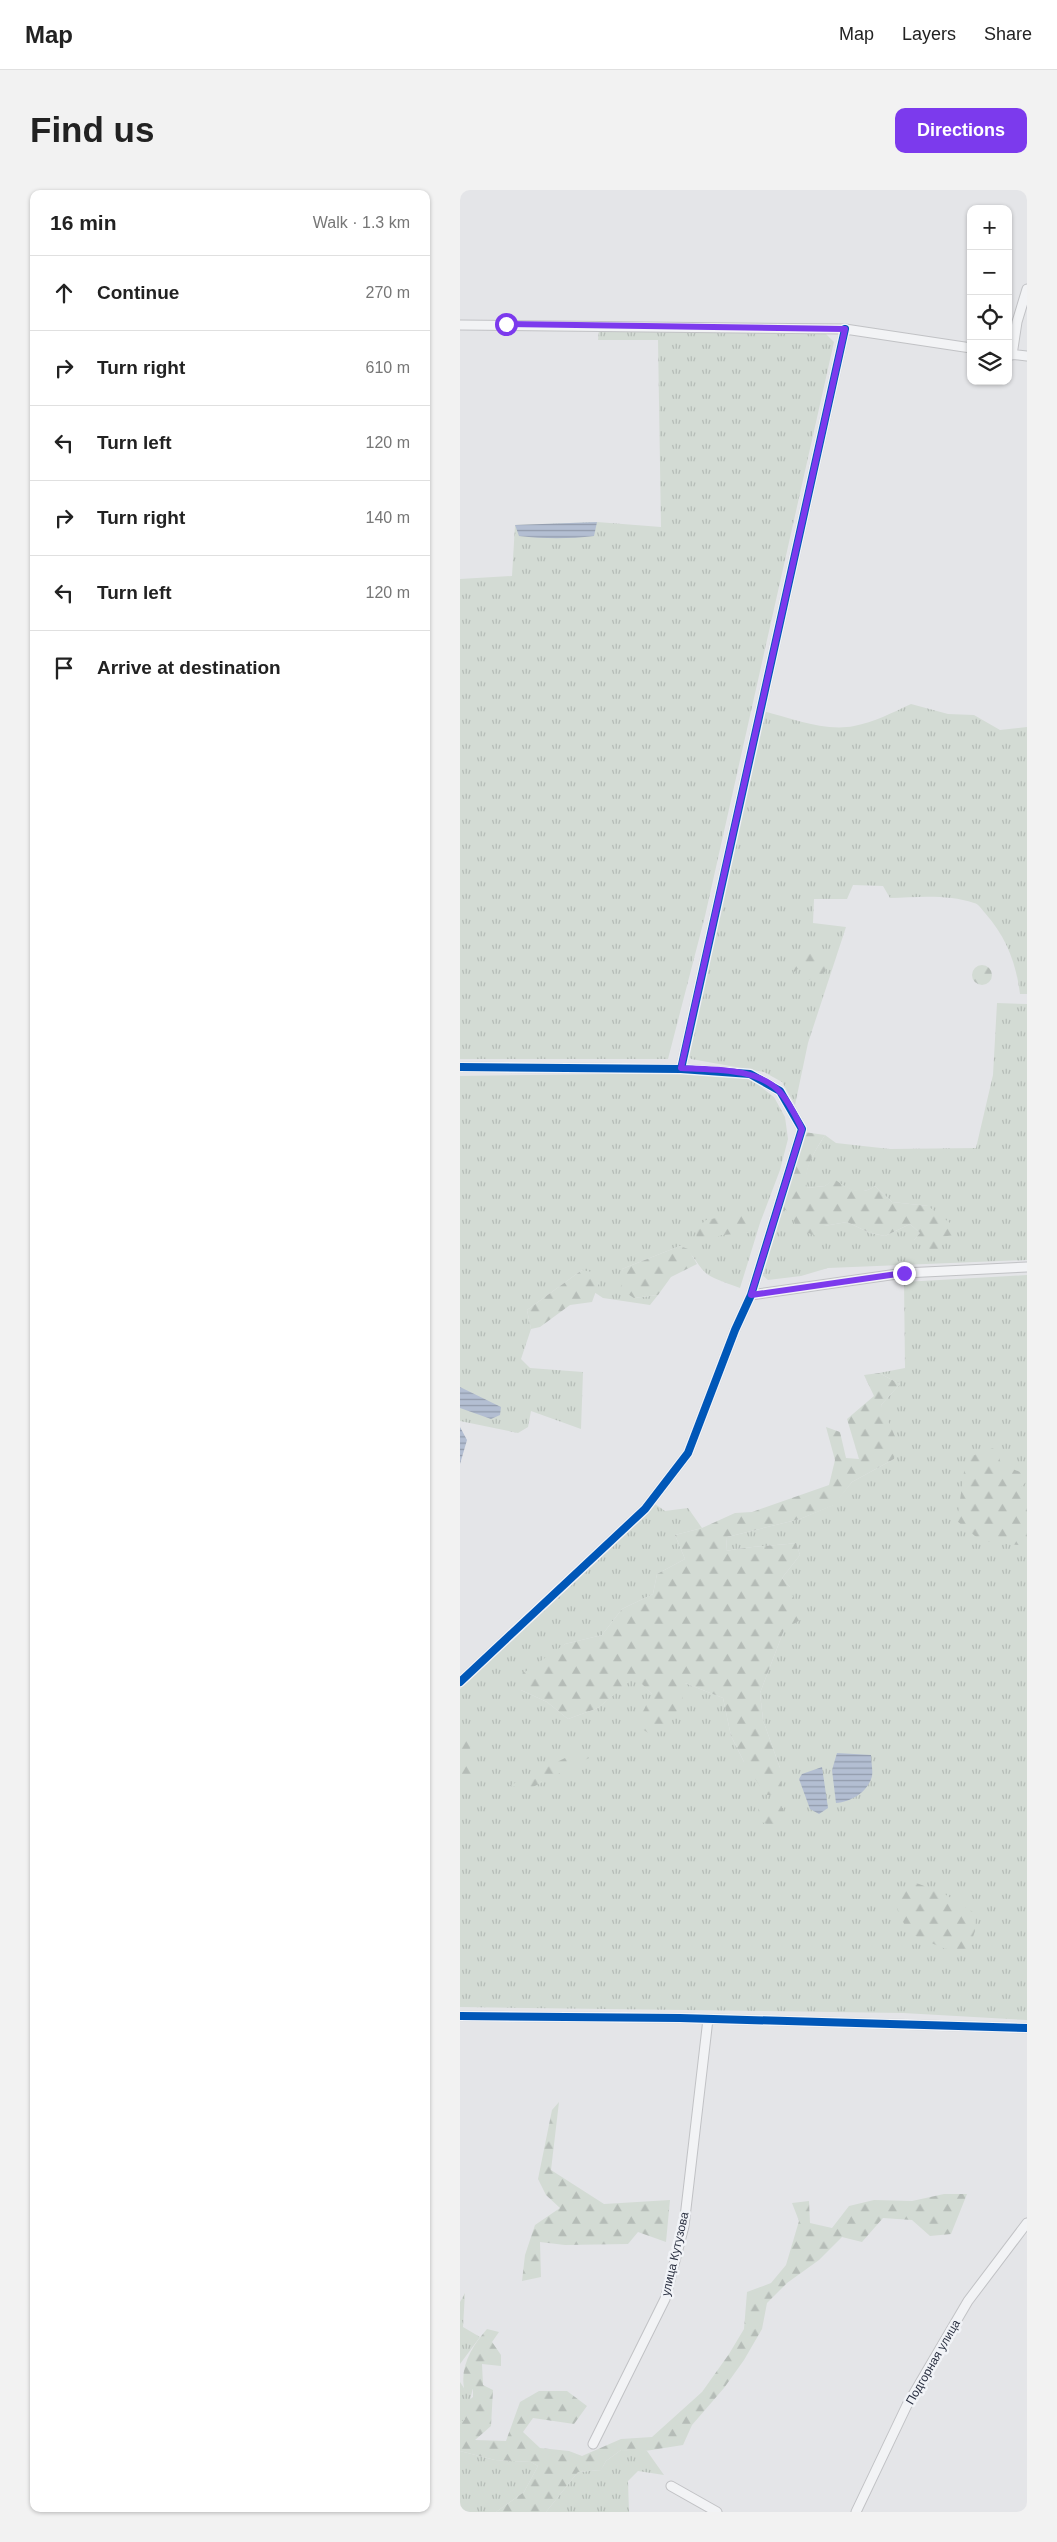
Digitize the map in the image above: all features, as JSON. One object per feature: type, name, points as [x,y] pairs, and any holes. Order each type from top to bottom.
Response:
[{"type":"street","points":[[1012,346],[1027,289]]},
{"type":"street","points":[[460,325],[845,329],[967,347]]},
{"type":"street","points":[[681,1068],[845,329]]},
{"type":"street","points":[[1012,355],[1027,356]]},
{"type":"street","points":[[460,1068],[681,1068],[750,1074],[780,1091],[802,1129],[751,1295],[735,1330],[688,1454],[645,1509],[460,1682]]},
{"type":"street","points":[[751,1295],[904,1273],[1027,1267]]},
{"type":"street","points":[[460,2016],[1027,2028]]},
{"type":"street","name":"улица Кутузова","points":[[593,2444],[665,2299],[684,2226],[708,2020]]},
{"type":"street","name":"Подгорная улица","points":[[856,2512],[907,2405],[959,2317],[1027,2223]]},
{"type":"street","points":[[672,2486],[717,2512]]},
{"type":"green space","points":[[599,330],[825,333],[834,342],[705,916],[668,1059],[460,1059],[460,579],[512,576],[515,525],[597,522],[661,527],[658,340],[598,340]]},
{"type":"green space","points":[[911,704],[948,714],[974,715],[1000,730],[1027,727],[1027,994],[1020,994],[1013,961],[999,931],[980,907],[974,903],[943,897],[890,898],[883,886],[853,885],[847,899],[814,899],[813,923],[846,927],[808,1043],[795,1105],[782,1082],[764,1072],[691,1059],[687,1053],[763,711],[820,726],[843,727],[869,722]]},
{"type":"green space","points":[[807,951],[821,952],[830,963],[824,973],[804,982],[804,973],[812,966],[805,963],[794,972],[793,965]]},
{"type":"green space","points":[[982,965],[989,968],[992,975],[989,982],[982,985],[975,982],[972,975],[975,968]]},
{"type":"green space","points":[[997,1003],[1027,1004],[1027,1260],[828,1268],[801,1276],[768,1280],[761,1274],[781,1207],[824,1226],[847,1222],[870,1233],[885,1236],[910,1224],[920,1233],[914,1240],[932,1238],[928,1206],[892,1202],[875,1186],[864,1191],[854,1191],[834,1180],[825,1186],[806,1188],[806,1174],[814,1154],[825,1135],[836,1143],[890,1149],[976,1148],[993,1075]]},
{"type":"green space","points":[[686,1073],[748,1077],[774,1097],[785,1117],[788,1139],[780,1170],[760,1223],[740,1288],[707,1274],[688,1251],[680,1246],[622,1269],[634,1298],[658,1295],[650,1305],[603,1298],[594,1292],[599,1283],[582,1270],[527,1310],[531,1329],[521,1359],[530,1368],[583,1372],[581,1429],[531,1411],[528,1427],[518,1433],[460,1421],[460,1076]]},
{"type":"green space","points":[[804,1132],[825,1135],[808,1167],[807,1188],[825,1186],[834,1179],[849,1188],[859,1191],[875,1186],[892,1202],[928,1206],[950,1223],[955,1235],[932,1238],[939,1248],[934,1252],[914,1240],[920,1233],[910,1224],[885,1236],[870,1233],[847,1222],[824,1226],[816,1236],[796,1228],[792,1214],[781,1207]]},
{"type":"green space","points":[[737,1214],[757,1214],[760,1223],[749,1233],[722,1235],[697,1243],[696,1229],[706,1220]]},
{"type":"green space","points":[[680,1246],[688,1249],[697,1264],[671,1277],[658,1295],[634,1298],[620,1289],[624,1277],[622,1269]]},
{"type":"green space","points":[[582,1270],[592,1272],[599,1283],[592,1302],[570,1305],[540,1327],[531,1329],[527,1310]]},
{"type":"green space","points":[[1027,1275],[1027,2020],[903,2013],[460,2007],[460,1689],[655,1504],[665,1511],[688,1508],[702,1528],[675,1535],[685,1559],[657,1574],[653,1594],[622,1609],[602,1635],[565,1644],[521,1690],[547,1702],[568,1719],[598,1708],[635,1676],[652,1694],[685,1683],[723,1698],[731,1736],[744,1762],[780,1768],[763,1720],[760,1693],[784,1630],[790,1587],[782,1578],[800,1555],[796,1543],[726,1551],[727,1537],[800,1519],[833,1505],[852,1482],[894,1459],[881,1405],[900,1384],[879,1373],[905,1368],[904,1282]]},
{"type":"green space","points":[[879,1373],[900,1384],[881,1405],[897,1441],[894,1459],[852,1482],[834,1505],[800,1519],[727,1537],[726,1551],[796,1543],[800,1555],[782,1578],[790,1587],[800,1620],[784,1630],[760,1693],[763,1720],[780,1768],[782,1795],[766,1795],[744,1762],[731,1736],[723,1698],[685,1683],[681,1707],[653,1736],[636,1725],[652,1694],[635,1677],[598,1708],[568,1719],[547,1702],[521,1690],[522,1674],[565,1644],[602,1635],[622,1609],[653,1594],[657,1574],[685,1559],[675,1535],[702,1528],[735,1513],[752,1512],[829,1485],[835,1460],[826,1427],[840,1432],[846,1458],[859,1459],[847,1419],[874,1396],[864,1375]]},
{"type":"green space","points":[[996,1447],[1001,1464],[1027,1475],[1027,1481],[1018,1490],[1027,1492],[1027,1546],[981,1541],[957,1521],[966,1458]]},
{"type":"green space","points":[[461,1724],[473,1735],[470,1750],[477,1776],[461,1780]]},
{"type":"green space","points":[[581,1750],[589,1758],[533,1787],[509,1786]]},
{"type":"green space","points":[[763,1802],[783,1808],[784,1820],[779,1828],[761,1822],[758,1809]]},
{"type":"green space","points":[[911,1881],[943,1893],[976,1914],[975,1931],[967,1954],[943,1948],[908,1933],[894,1901]]},
{"type":"green space","points":[[559,2102],[551,2170],[604,2204],[670,2200],[666,2242],[638,2232],[628,2244],[565,2245],[540,2242],[541,2277],[522,2281],[525,2255],[535,2225],[560,2208],[546,2195],[538,2179],[552,2110]]},
{"type":"green space","points":[[944,2194],[967,2194],[951,2234],[930,2236],[912,2220],[883,2218],[862,2242],[842,2237],[819,2260],[787,2283],[767,2303],[762,2329],[744,2360],[724,2388],[692,2425],[683,2445],[639,2452],[621,2450],[606,2461],[601,2470],[578,2472],[546,2512],[496,2512],[524,2492],[538,2466],[531,2462],[495,2460],[460,2451],[460,2423],[465,2419],[460,2407],[473,2397],[473,2389],[464,2388],[464,2371],[469,2356],[487,2329],[499,2332],[492,2342],[501,2355],[501,2366],[482,2364],[483,2385],[493,2390],[491,2426],[475,2440],[506,2441],[520,2402],[539,2391],[567,2391],[587,2406],[574,2424],[533,2418],[523,2432],[540,2448],[569,2451],[582,2456],[621,2439],[652,2437],[702,2392],[729,2354],[744,2329],[747,2292],[771,2283],[786,2265],[799,2221],[792,2203],[809,2201],[810,2223],[832,2228],[849,2206],[874,2200],[912,2201]]},
{"type":"green space","points":[[465,2293],[463,2327],[480,2337],[460,2364],[460,2302]]},
{"type":"green space","points":[[460,2382],[464,2388],[473,2388],[465,2419],[460,2423]]},
{"type":"green space","points":[[621,2450],[647,2451],[664,2475],[638,2471],[628,2481],[629,2512],[546,2512],[578,2472],[601,2470],[606,2461]]},
{"type":"green space","points":[[460,2451],[495,2460],[531,2462],[538,2466],[524,2492],[496,2512],[460,2512]]},
{"type":"water","points":[[597,522],[594,536],[566,538],[519,536],[515,525]]},
{"type":"water","points":[[460,1387],[501,1407],[500,1415],[491,1419],[460,1408]]},
{"type":"water","points":[[460,1427],[467,1440],[460,1464]]},
{"type":"water","points":[[837,1753],[871,1755],[872,1776],[867,1787],[858,1795],[847,1801],[836,1803],[832,1770]]},
{"type":"water","points":[[822,1767],[828,1808],[819,1814],[810,1809],[799,1779],[802,1774]]},
{"type":"cycle path","points":[[460,1067],[681,1069],[845,329]]},
{"type":"cycle path","points":[[460,1682],[645,1509],[688,1453],[735,1330],[751,1295],[802,1129],[780,1091],[750,1074],[681,1069]]},
{"type":"cycle path","points":[[460,2016],[680,2018],[1027,2028]]},
{"type":"route","points":[[506,324],[845,329],[681,1068],[750,1074],[780,1091],[802,1129],[751,1295],[904,1273]]}]
